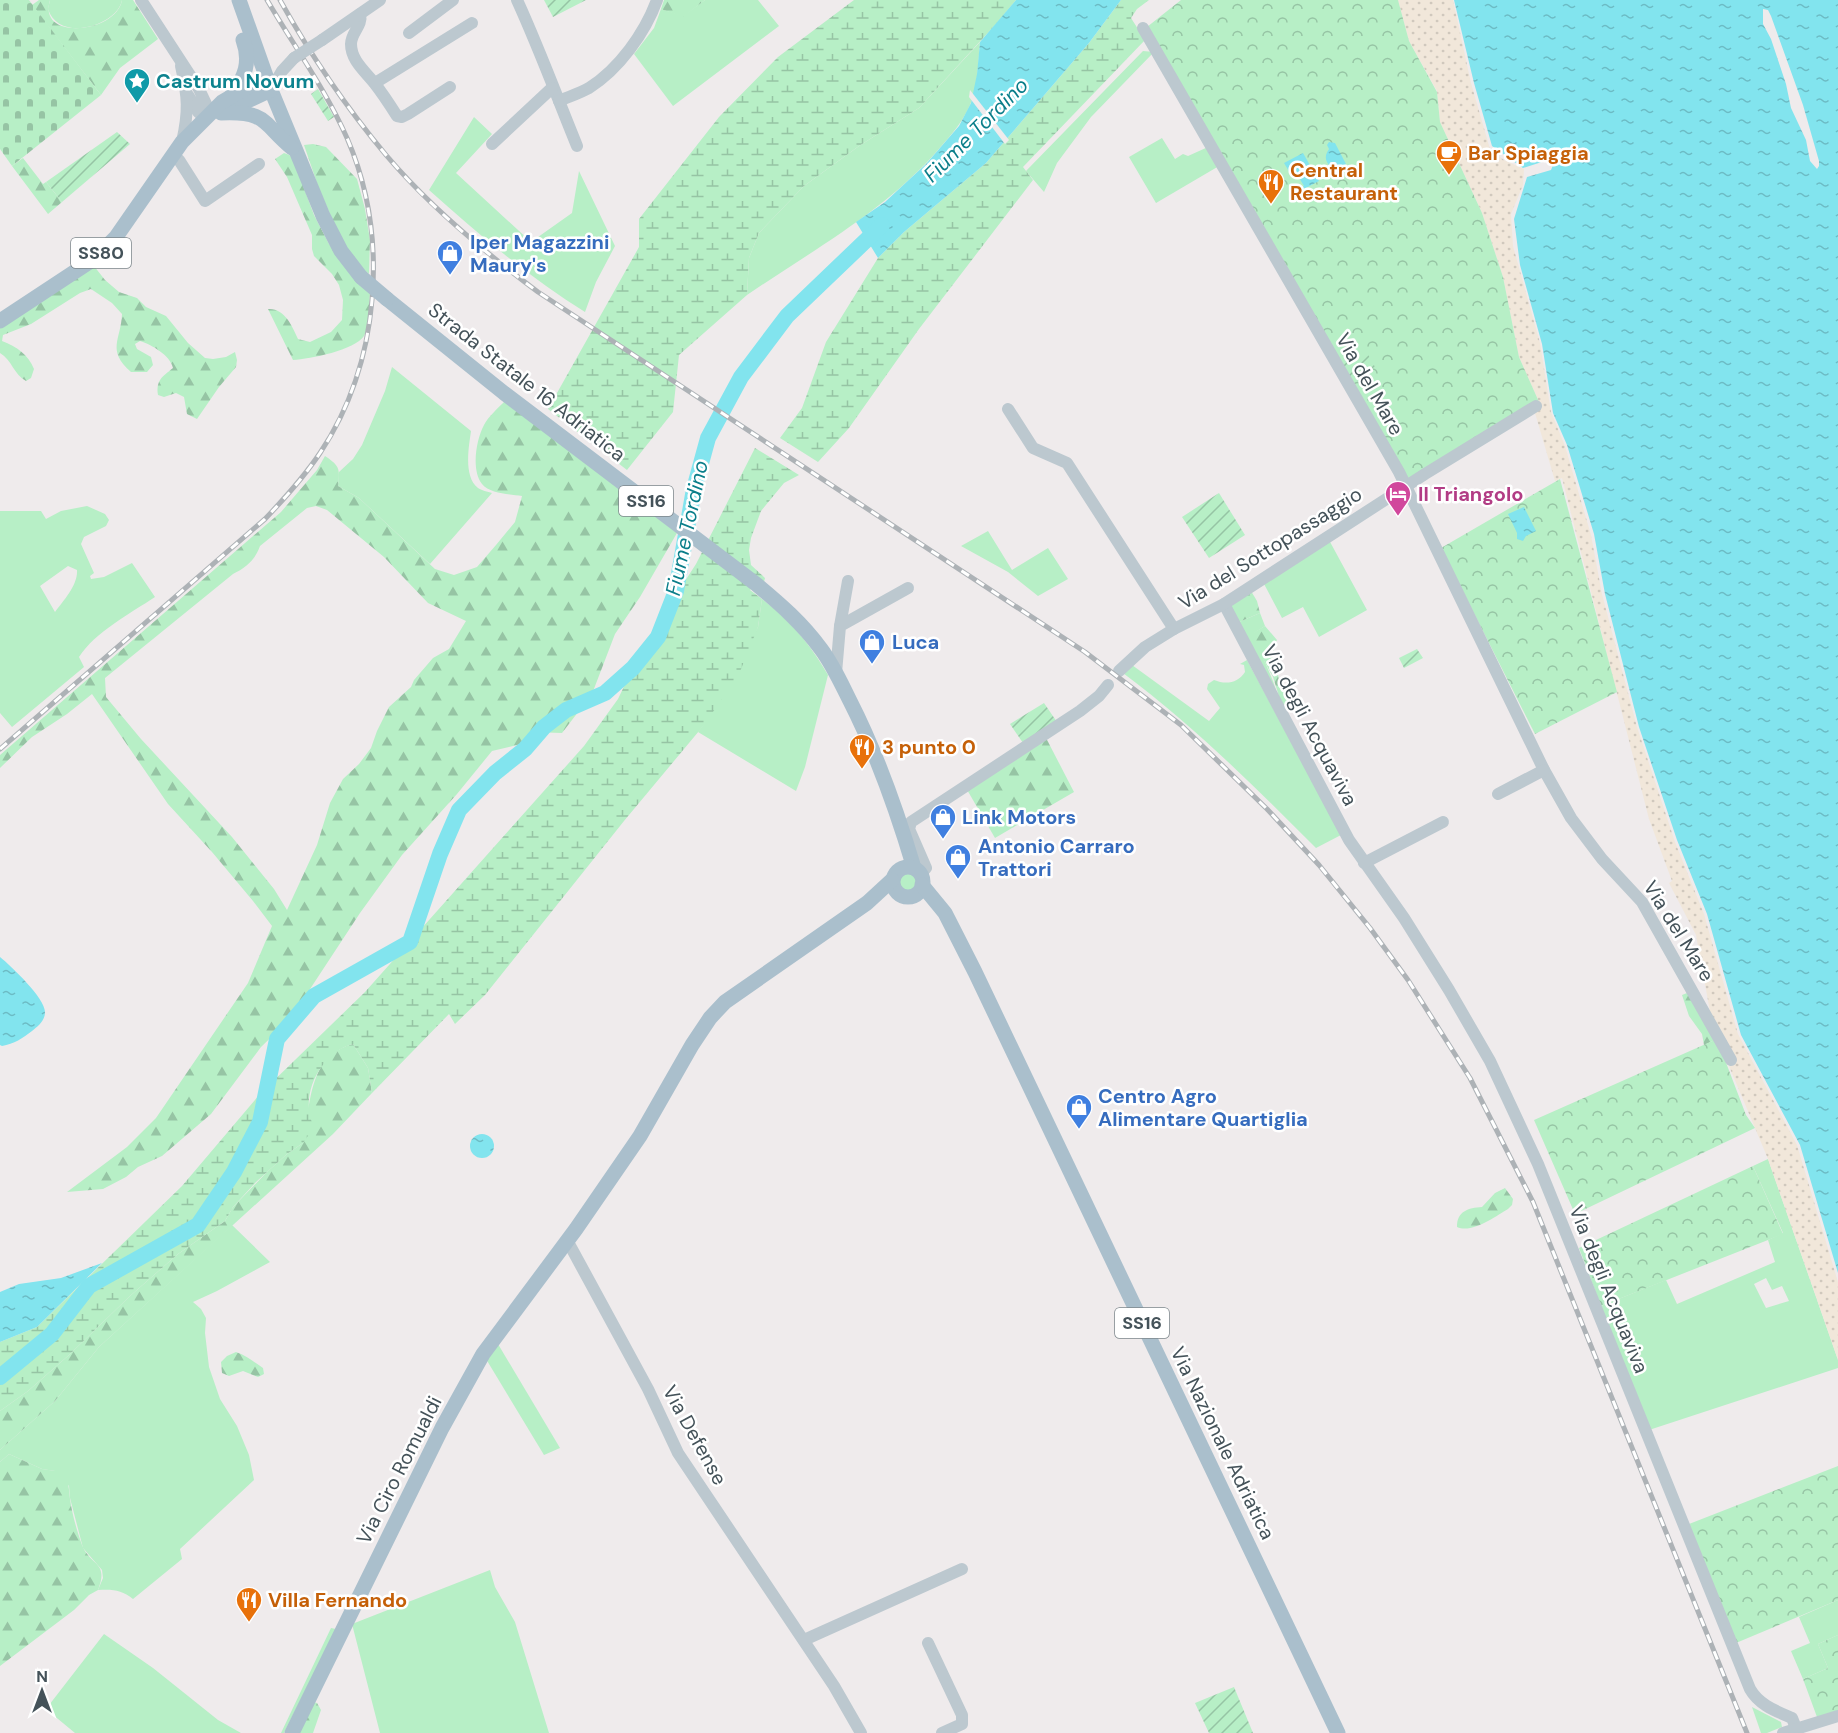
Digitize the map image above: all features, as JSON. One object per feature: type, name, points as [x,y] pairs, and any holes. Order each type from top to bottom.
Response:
[{"type":"main road","name":"SS16","points":[[241,7],[268,84],[296,152]]},
{"type":"main road","name":"SS80","points":[[0,321],[73,275],[108,245],[182,142],[214,108],[232,95],[240,84],[247,67],[246,47],[240,31],[241,7]]},
{"type":"main road","name":"SS80","points":[[232,95],[268,84]]},
{"type":"main road","name":"SS80","points":[[206,119],[261,97],[268,84]]},
{"type":"main road","points":[[221,112],[235,112],[261,118],[296,152]]},
{"type":"main road","name":"Strada Statale 16 Adriatica","points":[[296,152],[323,216],[341,250],[361,277],[536,417],[756,584]]},
{"type":"main road","name":"Via Nazionale Adriatica","points":[[756,584],[794,617],[822,650],[865,730],[919,876],[945,913],[975,972],[1338,1733]]},
{"type":"main road","name":"Via Nazionale Adriatica","points":[[893,878],[899,856],[902,829]]},
{"type":"main road","points":[[867,903],[888,898],[908,897],[918,893],[919,876],[903,867],[893,878],[894,889],[908,897],[945,913]]},
{"type":"main road","name":"Via Ciro Romualdi","points":[[292,1733],[447,1419],[483,1354],[640,1136],[710,1018],[725,1002],[867,903],[893,878]]},
{"type":"street","points":[[141,0],[199,88],[207,106],[206,119]]},
{"type":"street","points":[[268,84],[294,58],[380,0]]},
{"type":"street","points":[[409,33],[453,0]]},
{"type":"street","points":[[517,0],[548,69],[552,88],[577,146]]},
{"type":"street","points":[[559,101],[589,88],[616,65],[647,25],[653,4]]},
{"type":"street","points":[[360,14],[362,20],[352,39],[352,51],[361,69],[375,83],[397,116],[402,117],[450,87]]},
{"type":"street","points":[[375,83],[471,23]]},
{"type":"street","name":"Via del Mare","points":[[1143,28],[1406,486],[1544,770],[1571,818],[1602,859],[1642,902],[1731,1060]]},
{"type":"street","points":[[180,59],[188,95],[182,142]]},
{"type":"street","points":[[199,88],[207,94],[216,96],[232,95]]},
{"type":"street","points":[[492,144],[552,88]]},
{"type":"street","points":[[188,95],[198,112],[206,119]]},
{"type":"street","points":[[173,155],[179,160],[205,201],[259,164]]},
{"type":"street","name":"Via del Sottopassaggio","points":[[1119,671],[1146,647],[1174,629],[1224,604],[1406,486],[1536,406]]},
{"type":"street","points":[[1008,409],[1033,448],[1067,463],[1174,629]]},
{"type":"street","points":[[833,668],[848,581]]},
{"type":"street","points":[[840,626],[908,588]]},
{"type":"street","name":"Via degli Acquaviva","points":[[1224,604],[1349,840],[1409,926],[1455,999],[1490,1061],[1538,1164],[1750,1689],[1756,1698],[1767,1707],[1792,1718],[1795,1730]]},
{"type":"street","points":[[919,876],[926,868],[909,829],[911,822],[1080,711],[1099,696],[1108,685]]},
{"type":"street","points":[[1498,794],[1544,770]]},
{"type":"street","points":[[1364,863],[1443,822]]},
{"type":"street","name":"Via Defense","points":[[567,1240],[648,1389],[678,1453],[804,1640],[861,1733]]},
{"type":"street","points":[[804,1640],[962,1569]]},
{"type":"street","points":[[928,1643],[962,1715],[962,1724],[942,1733]]},
{"type":"street","points":[[1783,1733],[1838,1716]]},
{"type":"green space","points":[[0,0],[29,0],[101,95],[12,166],[0,149]]},
{"type":"green space","points":[[39,0],[50,0],[49,13],[55,22],[66,27],[79,28],[94,26],[107,20],[117,11],[122,0],[133,0],[158,39],[120,68],[101,95],[32,5]]},
{"type":"green space","points":[[50,0],[122,0],[118,9],[100,23],[75,28],[64,26],[54,20],[48,9]]},
{"type":"green space","points":[[544,0],[586,0],[553,17]]},
{"type":"green space","points":[[664,0],[705,0],[683,17],[661,9]]},
{"type":"green space","points":[[705,0],[758,0],[779,26],[673,106],[634,54],[654,28],[661,9],[683,16]]},
{"type":"green space","points":[[854,0],[1016,0],[919,108],[859,146],[804,186],[759,233],[749,258],[747,295],[679,355],[673,412],[627,470],[548,409],[639,247],[639,219],[719,117],[778,57]]},
{"type":"green space","points":[[1121,0],[1149,0],[1137,9],[1131,18],[1145,40],[1023,167],[1033,180],[919,329],[849,428],[818,462],[780,438],[802,408],[826,342],[878,258],[904,232],[986,163],[1089,43]]},
{"type":"green space","points":[[1181,0],[1398,0],[1409,41],[1437,92],[1440,122],[1482,213],[1503,277],[1519,357],[1539,402],[1407,481],[1147,27]]},
{"type":"green space","points":[[980,42],[973,98],[960,123],[938,150],[917,172],[872,211],[747,295],[749,258],[759,233],[804,186],[859,146],[919,108]]},
{"type":"green space","points":[[1143,51],[1154,52],[1091,117],[1057,163],[1044,192],[1026,171]]},
{"type":"green space","points":[[318,89],[334,117],[328,121],[311,94]]},
{"type":"green space","points":[[474,117],[492,134],[456,173],[531,242],[572,213],[579,171],[615,246],[596,282],[585,312],[504,254],[429,190]]},
{"type":"green space","points":[[117,132],[130,144],[62,202],[46,182]]},
{"type":"green space","points":[[1162,138],[1175,159],[1183,154],[1188,156],[1208,147],[1219,166],[1156,203],[1129,157]]},
{"type":"green space","points":[[313,144],[326,147],[357,179],[370,240],[369,274],[349,257],[319,189],[304,145]]},
{"type":"green space","points":[[284,153],[292,156],[314,215],[329,244],[370,293],[367,326],[364,336],[359,341],[352,346],[331,353],[293,360],[268,309],[279,311],[290,324],[298,339],[310,342],[331,332],[342,320],[343,300],[339,285],[332,274],[314,256],[312,235],[287,177],[275,159]]},
{"type":"green space","points":[[23,158],[43,184],[46,182],[62,202],[48,214],[12,166]]},
{"type":"green space","points":[[94,266],[119,292],[137,298],[146,307],[166,316],[188,343],[205,358],[226,357],[235,352],[236,367],[197,419],[187,414],[184,397],[176,393],[164,397],[158,395],[161,379],[173,368],[160,351],[140,341],[135,344],[137,349],[151,357],[153,365],[147,372],[131,372],[123,364],[117,351],[122,314],[112,303],[91,289],[80,293],[31,324],[3,335],[2,341],[29,359],[34,369],[31,378],[26,381],[22,378],[0,353],[0,321]]},
{"type":"green space","points":[[1366,351],[1375,367],[1352,381],[1342,364]]},
{"type":"green space","points":[[392,367],[471,431],[468,461],[470,476],[478,488],[492,493],[430,564],[359,498],[338,486],[339,472],[353,459],[362,445],[385,391]]},
{"type":"green space","points":[[505,401],[677,533],[640,597],[615,634],[592,694],[562,733],[531,732],[521,744],[492,751],[402,855],[360,913],[291,1018],[261,1047],[211,1114],[162,1156],[138,1167],[126,1177],[103,1189],[67,1192],[127,1147],[156,1118],[248,983],[272,926],[212,852],[168,804],[92,694],[32,737],[0,768],[0,755],[281,512],[317,470],[325,456],[338,468],[338,486],[359,498],[435,569],[454,575],[477,567],[515,522],[522,496],[490,490],[482,484],[477,471],[476,455],[481,431],[488,419]],"holes":[[[316,506],[327,510],[384,557],[428,603],[466,621],[449,649],[433,658],[414,680],[411,687],[389,707],[371,748],[359,764],[343,779],[330,803],[317,845],[287,910],[274,889],[232,837],[141,739],[106,697],[105,678],[233,574],[246,566],[260,546],[307,508]]]},
{"type":"green space","points":[[755,448],[799,475],[784,483],[761,511],[749,550],[751,565],[765,578],[764,582],[759,579],[750,590],[762,599],[758,627],[739,674],[704,725],[485,995],[455,1024],[449,1014],[372,1093],[368,1068],[353,1044],[331,1056],[322,1066],[311,1089],[310,1115],[314,1127],[303,1143],[256,1182],[233,1207],[225,1221],[178,1254],[130,1296],[69,1355],[28,1391],[0,1411],[0,1342],[37,1327],[182,1186],[260,1094],[365,992],[584,746],[618,699],[645,643],[696,564]]},
{"type":"green space","points":[[1560,479],[1617,692],[1535,734],[1441,548]]},
{"type":"green space","points":[[1219,493],[1245,535],[1209,558],[1182,517]]},
{"type":"green space","points":[[87,506],[105,514],[109,520],[106,526],[84,537],[81,544],[94,573],[90,576],[91,579],[104,577],[132,563],[155,597],[94,639],[79,657],[84,667],[12,727],[0,713],[0,511],[41,511],[46,519],[61,511]],"holes":[[[68,566],[77,570],[73,587],[55,612],[40,586]]]},
{"type":"green space","points":[[988,531],[1012,570],[1048,548],[1068,579],[1038,596],[1008,572],[961,546]]},
{"type":"green space","points":[[1329,540],[1367,610],[1319,637],[1303,607],[1282,618],[1263,582]]},
{"type":"green space","points":[[1251,591],[1260,613],[1237,623],[1229,606]]},
{"type":"green space","points":[[762,599],[799,634],[828,675],[805,767],[796,791],[698,732],[758,627]]},
{"type":"green space","points":[[1260,613],[1265,626],[1254,633],[1276,690],[1237,623]]},
{"type":"green space","points":[[1265,626],[1277,640],[1273,647],[1279,680],[1294,697],[1291,702],[1282,706],[1273,677],[1252,639],[1253,633]]},
{"type":"green space","points":[[1417,649],[1423,658],[1404,668],[1399,658]]},
{"type":"green space","points":[[1247,660],[1341,835],[1316,848],[1199,735],[1123,673],[1132,665],[1209,721],[1220,708],[1207,689],[1208,684],[1214,680],[1227,683],[1239,679],[1245,672],[1244,665],[1240,664]]},
{"type":"green space","points":[[1044,703],[1057,722],[1023,743],[1010,724]]},
{"type":"green space","points":[[1045,736],[1074,792],[995,838],[966,788]]},
{"type":"green space","points":[[907,870],[915,874],[919,882],[915,890],[907,894],[899,890],[895,882],[899,874]]},
{"type":"green space","points":[[1692,991],[1717,1039],[1704,1045],[1702,1034],[1689,1016],[1682,995]]},
{"type":"green space","points":[[1717,1039],[1746,1115],[1755,1128],[1575,1214],[1534,1120]]},
{"type":"green space","points":[[353,1044],[368,1068],[372,1093],[333,1134],[99,1347],[55,1401],[0,1450],[0,1411],[28,1391],[69,1355],[130,1296],[178,1254],[225,1221],[233,1207],[267,1172],[303,1143],[310,1099],[319,1071],[327,1059],[338,1050]]},
{"type":"green space","points":[[1768,1159],[1838,1360],[1838,1368],[1649,1430],[1601,1306],[1666,1280],[1677,1304],[1775,1262],[1768,1240],[1783,1233],[1753,1166]],"holes":[[[1766,1278],[1772,1290],[1782,1286],[1789,1301],[1766,1308],[1754,1284]]]},
{"type":"green space","points":[[1753,1166],[1783,1234],[1601,1306],[1579,1248]]},
{"type":"green space","points":[[1505,1188],[1513,1199],[1508,1209],[1477,1226],[1463,1229],[1457,1227],[1459,1217],[1464,1211],[1482,1207],[1495,1193]]},
{"type":"green space","points":[[232,1225],[270,1262],[193,1302],[206,1318],[205,1333],[209,1367],[220,1399],[237,1426],[249,1455],[254,1480],[180,1549],[182,1559],[133,1599],[117,1591],[98,1590],[103,1578],[102,1570],[83,1548],[69,1486],[55,1471],[42,1469],[9,1454],[0,1462],[0,1450],[55,1401],[99,1347]]},
{"type":"green space","points":[[498,1344],[560,1448],[544,1455],[486,1359]]},
{"type":"green space","points":[[236,1352],[263,1368],[264,1374],[258,1377],[243,1371],[229,1376],[222,1373],[221,1362]]},
{"type":"green space","points":[[9,1454],[42,1469],[65,1475],[73,1516],[82,1545],[98,1565],[101,1581],[98,1590],[0,1666],[0,1462]]},
{"type":"green space","points":[[1838,1466],[1838,1600],[1736,1643],[1689,1524]]},
{"type":"green space","points":[[490,1570],[495,1587],[515,1622],[549,1733],[380,1733],[352,1624]]},
{"type":"green space","points":[[1838,1600],[1838,1635],[1818,1644],[1828,1668],[1803,1679],[1791,1651],[1810,1643],[1799,1617]]},
{"type":"green space","points":[[331,1628],[336,1629],[284,1733],[281,1733]]},
{"type":"green space","points":[[104,1634],[153,1668],[218,1720],[241,1733],[75,1733],[46,1709]]},
{"type":"green space","points":[[1838,1635],[1838,1712],[1817,1717],[1803,1679],[1828,1668],[1818,1644]]},
{"type":"green space","points":[[1234,1687],[1253,1733],[1209,1733],[1195,1703]]},
{"type":"green space","points":[[313,1702],[317,1703],[321,1710],[313,1733],[296,1733]]},
{"type":"green space","points":[[1752,1707],[1781,1722],[1782,1727],[1761,1733]]},
{"type":"sand","points":[[1398,0],[1453,0],[1471,83],[1490,149],[1504,160],[1524,169],[1523,185],[1511,214],[1513,246],[1540,343],[1551,412],[1565,446],[1591,535],[1602,594],[1637,727],[1675,842],[1704,914],[1738,1034],[1797,1145],[1838,1282],[1838,1360],[1768,1159],[1713,1028],[1696,935],[1669,883],[1672,881],[1649,819],[1562,478],[1555,481],[1535,413],[1539,402],[1519,357],[1503,277],[1482,213],[1440,122],[1437,91],[1409,41]]},
{"type":"water","points":[[1016,0],[1121,0],[1089,43],[986,163],[904,232],[878,258],[856,222],[885,202],[926,164],[959,126],[971,103],[980,42]]},
{"type":"water","points":[[1454,0],[1838,0],[1838,1273],[1800,1145],[1741,1035],[1707,914],[1677,840],[1639,727],[1605,594],[1594,534],[1567,445],[1553,413],[1542,344],[1520,265],[1514,219],[1527,177],[1551,170],[1553,165],[1548,160],[1523,168],[1492,146]]},
{"type":"water","points":[[1329,142],[1335,143],[1346,164],[1343,168],[1333,169],[1327,162]]},
{"type":"water","points":[[1303,153],[1319,181],[1302,190],[1304,186],[1295,171],[1290,173],[1284,163]]},
{"type":"water","points":[[1524,507],[1536,531],[1526,536],[1523,541],[1517,539],[1517,533],[1508,514]]},
{"type":"water","points":[[0,957],[34,991],[44,1006],[45,1012],[42,1021],[32,1031],[2,1046],[0,1045]]},
{"type":"water","points":[[477,1134],[487,1134],[494,1141],[494,1151],[487,1158],[477,1158],[470,1151],[470,1141]]},
{"type":"water","points":[[102,1263],[37,1327],[0,1342],[0,1292],[19,1284],[61,1278]]},
{"type":"pier","points":[[1763,9],[1768,10],[1771,16],[1803,105],[1819,161],[1817,169],[1810,161],[1806,140],[1791,108],[1786,84],[1771,39],[1763,24]]},
{"type":"pier","points":[[970,90],[1009,140],[1005,144],[969,97]]},
{"type":"waterway","name":"Fiume Tordino","points":[[0,1377],[52,1334],[89,1286],[198,1225],[234,1172],[260,1122],[277,1039],[314,996],[410,942],[440,854],[459,810],[495,773],[525,749],[544,727],[566,710],[605,693],[633,668],[658,637],[676,591],[694,489],[708,438],[741,377],[787,316],[882,225]]},
{"type":"railway","points":[[0,749],[265,519],[320,453],[340,418],[356,380],[366,340],[372,299],[373,257],[369,216],[361,176],[347,138],[329,103],[267,0]]},
{"type":"railway","points":[[280,0],[329,80],[371,137],[421,193],[497,261],[538,292],[1085,652],[1181,725],[1267,809],[1319,865],[1408,980],[1470,1078],[1533,1202],[1747,1733]]},
{"type":"place","name":"Castrum Novum","points":[[137,104]]},
{"type":"place","name":"Bar Spiaggia","points":[[1449,176]]},
{"type":"place","name":"Central Restaurant","points":[[1271,205]]},
{"type":"place","name":"Iper Magazzini Maury's","points":[[450,276]]},
{"type":"place","name":"Il Triangolo","points":[[1398,517]]},
{"type":"place","name":"Luca","points":[[872,665]]},
{"type":"place","name":"3 punto 0","points":[[862,770]]},
{"type":"place","name":"Link Motors","points":[[943,840]]},
{"type":"place","name":"Antonio Carraro Trattori","points":[[958,880]]},
{"type":"place","name":"Centro Agro Alimentare Quartiglia","points":[[1079,1130]]},
{"type":"place","name":"Villa Fernando","points":[[249,1623]]}]
